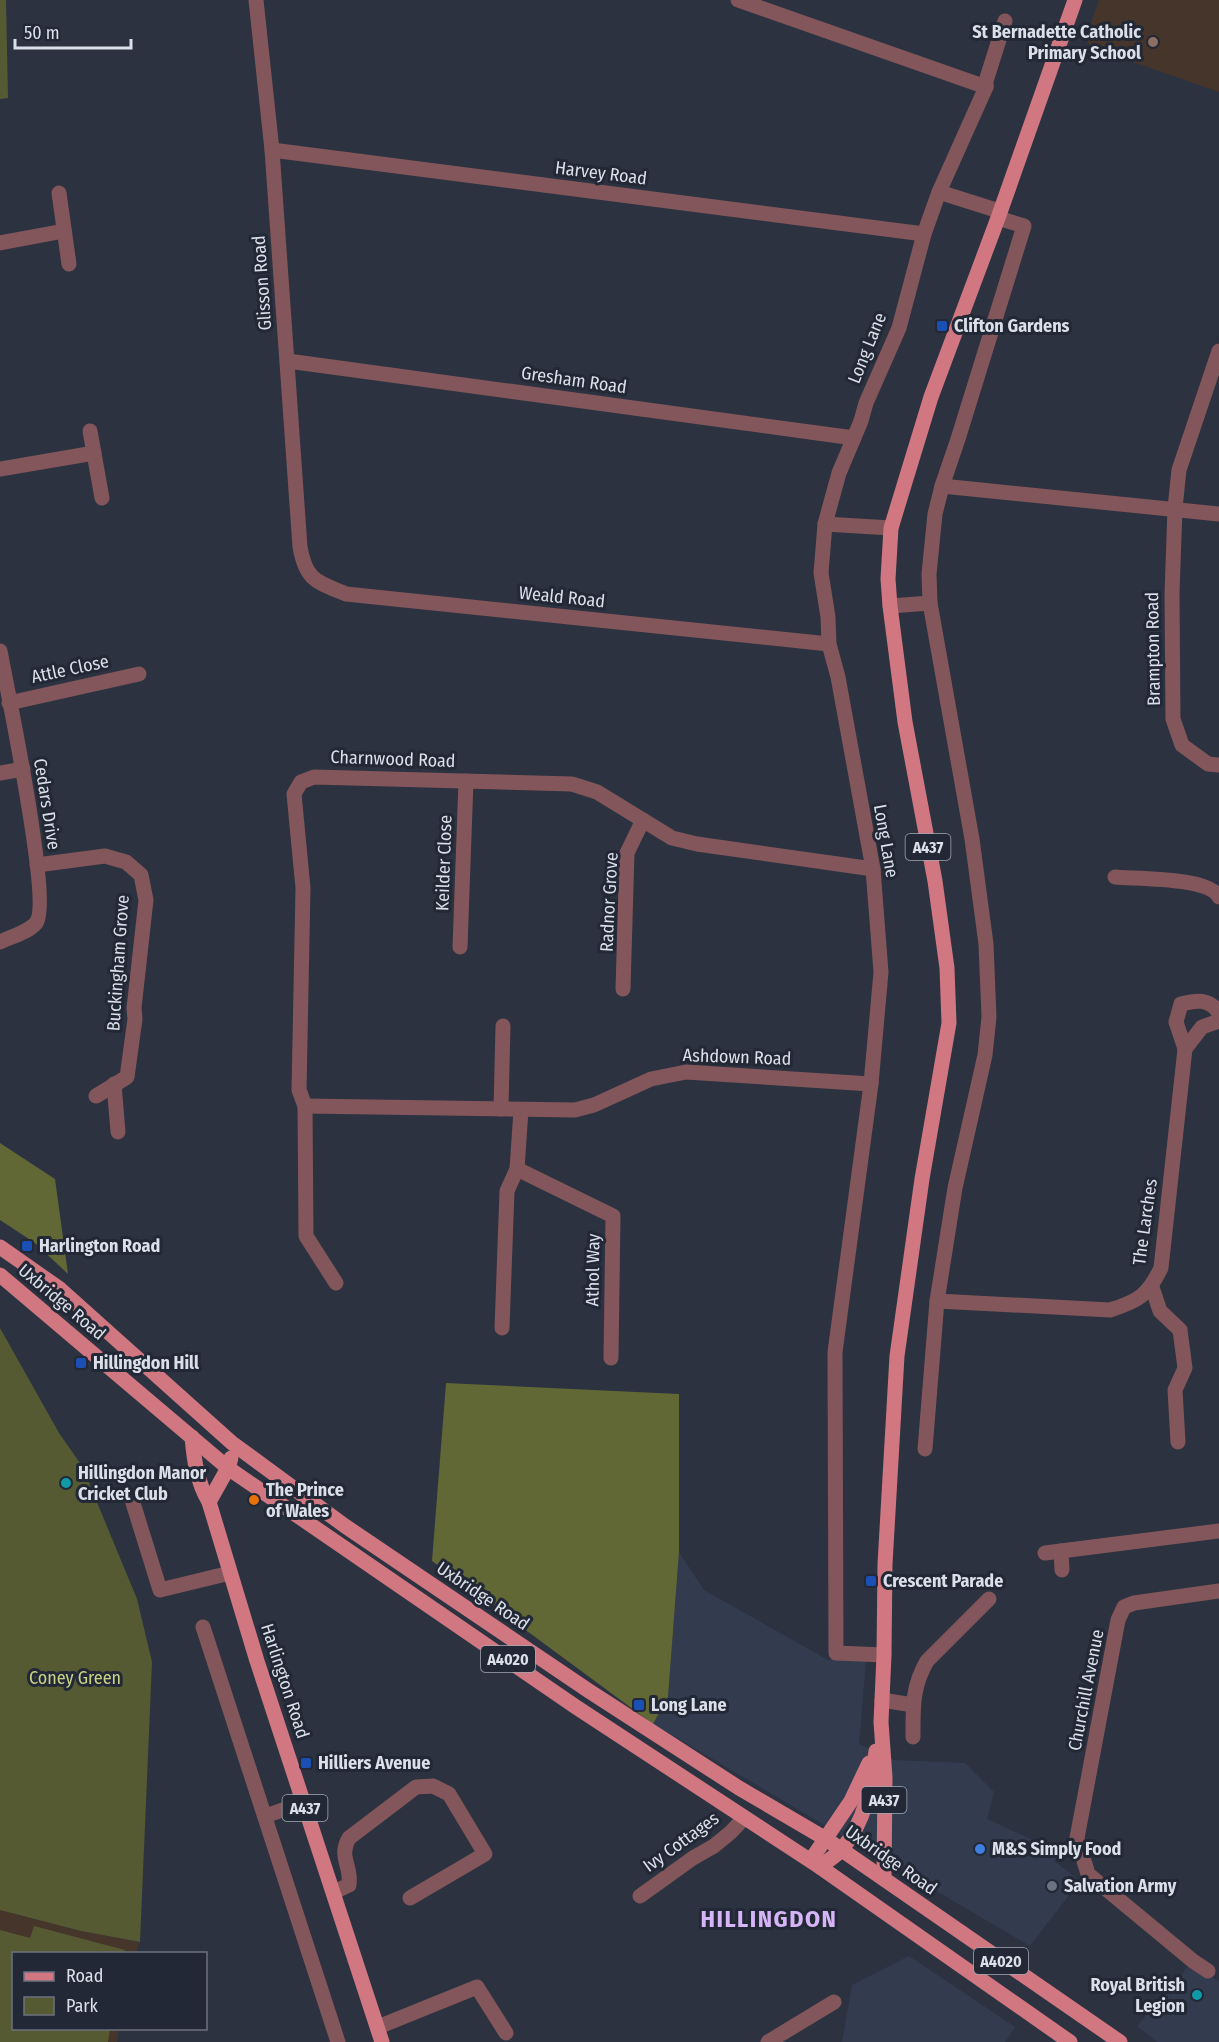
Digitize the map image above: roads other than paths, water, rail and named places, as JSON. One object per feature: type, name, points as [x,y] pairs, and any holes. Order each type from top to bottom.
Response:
[{"type":"main road","name":"A437","points":[[884,1879],[885,1777],[881,1722],[885,1564],[898,1338],[949,1023],[946,957],[935,881],[905,722],[890,606],[888,579],[891,528],[931,397],[1075,0]]},
{"type":"main road","name":"Uxbridge Road","points":[[0,1247],[60,1289],[232,1443],[345,1526],[589,1691],[740,1788],[826,1839],[1120,2042]]},
{"type":"main road","name":"Uxbridge Road","points":[[0,1275],[228,1468],[576,1707],[815,1864],[1070,2042]]},
{"type":"main road","name":"Harlington Road","points":[[192,1437],[203,1492],[209,1502],[303,1803],[380,2035]]},
{"type":"main road","points":[[209,1502],[228,1468],[232,1443]]},
{"type":"main road","name":"A437","points":[[815,1864],[842,1850],[856,1827],[869,1793],[881,1722]]},
{"type":"main road","name":"A437","points":[[815,1864],[826,1839],[851,1802],[878,1739]]},
{"type":"street","name":"Glisson Road","points":[[256,0],[272,150],[303,564]]},
{"type":"street","points":[[738,0],[986,87]]},
{"type":"street","name":"Long Lane","points":[[884,1655],[836,1653],[835,1352],[871,1083],[881,972],[873,869],[838,677],[829,644],[828,617],[821,573],[825,524],[839,473],[866,403],[899,328],[924,234],[939,192],[986,87],[1005,21]]},
{"type":"street","name":"Harvey Road","points":[[272,150],[924,234]]},
{"type":"street","points":[[925,1449],[937,1300],[955,1188],[985,1054],[989,1017],[986,944],[972,839],[930,603],[929,574],[934,524],[942,486],[1024,226],[939,192]]},
{"type":"street","points":[[59,193],[69,264]]},
{"type":"street","points":[[0,243],[64,231]]},
{"type":"street","name":"Brampton Road","points":[[1219,351],[1179,470],[1175,508],[1172,594],[1173,719],[1182,745],[1208,764],[1219,765]]},
{"type":"street","name":"Gresham Road","points":[[288,361],[854,438]]},
{"type":"street","points":[[90,431],[102,498]]},
{"type":"street","points":[[0,469],[94,453]]},
{"type":"street","points":[[942,486],[1219,514]]},
{"type":"street","points":[[825,524],[891,528]]},
{"type":"street","name":"Weald Road","points":[[303,564],[314,580],[346,594],[829,644]]},
{"type":"street","points":[[890,606],[930,603]]},
{"type":"street","name":"Cedars Drive","points":[[0,651],[23,769],[37,865],[41,913],[36,924],[0,942]]},
{"type":"street","name":"Attle Close","points":[[9,703],[139,674]]},
{"type":"street","points":[[0,772],[23,769]]},
{"type":"street","name":"Charnwood Road","points":[[336,1283],[306,1236],[305,1106],[299,1090],[303,888],[294,794],[301,782],[314,777],[572,784],[597,792],[672,838],[697,844],[873,869]]},
{"type":"street","name":"Keilder Close","points":[[460,947],[466,781]]},
{"type":"street","name":"Radnor Grove","points":[[623,989],[627,853],[643,820]]},
{"type":"street","name":"Buckingham Grove","points":[[37,865],[105,856],[126,862],[141,875],[146,900],[127,1077],[96,1096]]},
{"type":"street","points":[[1115,877],[1195,883],[1216,892],[1219,897]]},
{"type":"street","name":"The Larches","points":[[937,1300],[1110,1310],[1132,1303],[1152,1287],[1161,1268],[1185,1049],[1176,1022],[1181,1004],[1198,999],[1214,1005],[1219,1013]]},
{"type":"street","points":[[1185,1049],[1202,1028],[1219,1020]]},
{"type":"street","points":[[501,1108],[503,1026]]},
{"type":"street","name":"Ashdown Road","points":[[305,1106],[575,1110],[594,1105],[651,1079],[686,1072],[871,1083]]},
{"type":"street","points":[[114,1084],[118,1132]]},
{"type":"street","points":[[502,1328],[507,1191],[518,1169],[521,1110]]},
{"type":"street","name":"Athol Way","points":[[518,1169],[613,1216],[611,1358]]},
{"type":"street","points":[[1152,1287],[1160,1311],[1180,1330],[1185,1368],[1175,1390],[1178,1442]]},
{"type":"street","points":[[133,1503],[160,1590],[230,1573]]},
{"type":"street","points":[[1045,1553],[1219,1531]]},
{"type":"street","points":[[1061,1551],[1062,1570]]},
{"type":"street","name":"Churchill Avenue","points":[[1208,1971],[1088,1874],[1077,1838],[1118,1620],[1124,1607],[1134,1603],[1219,1591]]},
{"type":"street","points":[[913,1737],[913,1705],[920,1673],[927,1661],[989,1599]]},
{"type":"street","points":[[203,1627],[338,2042]]},
{"type":"street","points":[[882,1700],[913,1705]]},
{"type":"street","points":[[334,1892],[349,1885],[349,1873],[343,1850],[349,1838],[416,1788],[433,1786],[449,1794],[485,1854],[410,1898]]},
{"type":"street","points":[[265,1816],[303,1803]]},
{"type":"street","name":"Ivy Cottages","points":[[640,1896],[693,1858],[714,1846],[744,1818]]},
{"type":"street","points":[[380,2035],[477,1987],[506,2033]]},
{"type":"street","points":[[768,2042],[834,2002]]},
{"type":"place","name":"St Bernadette Catholic Primary School","points":[[1153,42]]},
{"type":"place","name":"Clifton Gardens","points":[[942,326]]},
{"type":"place","name":"Harlington Road","points":[[27,1246]]},
{"type":"place","name":"Hillingdon Hill","points":[[81,1363]]},
{"type":"place","name":"Hillingdon Manor Cricket Club","points":[[66,1483]]},
{"type":"place","name":"The Prince of Wales","points":[[254,1500]]},
{"type":"place","name":"Crescent Parade","points":[[871,1581]]},
{"type":"place","name":"Long Lane","points":[[639,1705]]},
{"type":"place","name":"Hilliers Avenue","points":[[306,1763]]},
{"type":"place","name":"M&S Simply Food","points":[[980,1849]]},
{"type":"place","name":"Salvation Army","points":[[1052,1886]]},
{"type":"place","name":"Royal British Legion","points":[[1197,1995]]},
{"type":"district","name":"HILLINGDON","points":[[769,1919]]},
{"type":"park label","name":"Coney Green","points":[[75,1678]]}]
